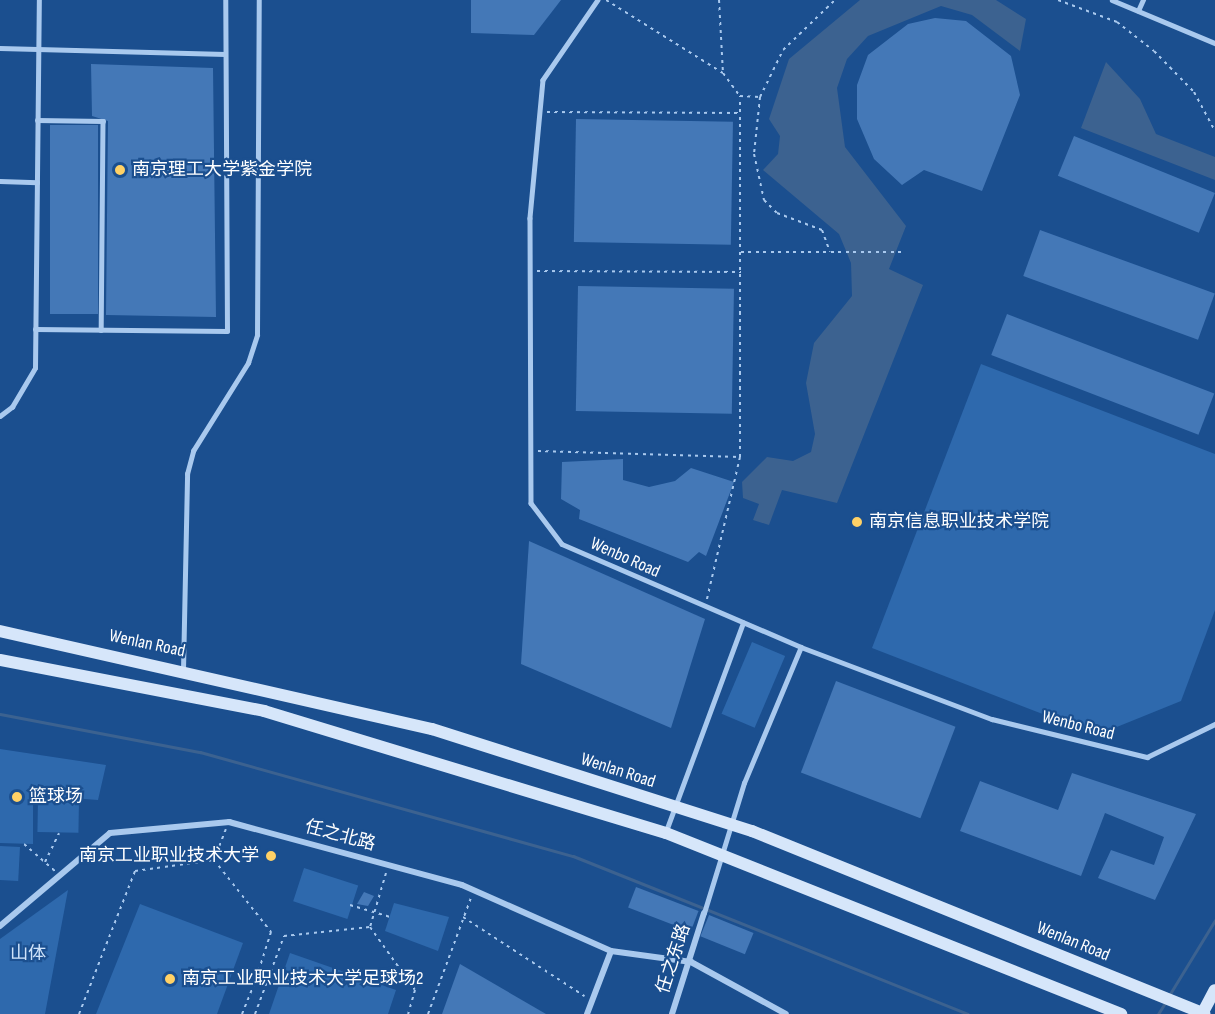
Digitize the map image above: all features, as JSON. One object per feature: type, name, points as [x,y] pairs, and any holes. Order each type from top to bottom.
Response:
[{"type":"main road","name":"Wenlan Road","points":[[0,630],[183,670],[432,729],[673,809],[732,826],[1203,1014]]},
{"type":"main road","points":[[0,660],[264,711],[666,833],[1121,1014]]},
{"type":"main road","points":[[1203,1014],[1215,990]]},
{"type":"street","name":"任之北路","points":[[0,926],[62,877],[110,833],[229,822],[474,889],[611,951],[691,962]]},
{"type":"street","name":"任之东路","points":[[672,1014],[691,962],[704,913]]},
{"type":"street","points":[[587,1014],[611,951]]},
{"type":"street","points":[[691,962],[786,1014]]},
{"type":"lane","points":[[0,416],[12,407],[34,368],[39,0]]},
{"type":"lane","points":[[35,329],[227,331],[225,0]]},
{"type":"lane","points":[[183,670],[187,474],[193,451],[248,363],[257,334],[258,0]]},
{"type":"lane","name":"Wenbo Road","points":[[598,0],[543,80],[529,271],[531,503],[562,544],[742,623],[992,719],[1147,757],[1215,724]]},
{"type":"lane","points":[[1112,0],[1215,43]]},
{"type":"lane","points":[[1138,11],[1143,0]]},
{"type":"lane","points":[[0,48],[225,54]]},
{"type":"lane","points":[[38,120],[103,121],[100,330]]},
{"type":"lane","points":[[0,181],[37,182]]},
{"type":"lane","points":[[666,833],[742,623]]},
{"type":"lane","points":[[704,913],[744,783],[801,646]]},
{"type":"path","points":[[606,0],[723,73],[740,96],[742,113],[740,457],[705,607]]},
{"type":"path","points":[[719,0],[723,73]]},
{"type":"path","points":[[830,252],[822,230],[777,213],[758,190],[753,131],[760,97],[783,50],[836,0]]},
{"type":"path","points":[[1058,0],[1117,22],[1154,51],[1194,92],[1215,131]]},
{"type":"path","points":[[740,96],[760,97]]},
{"type":"path","points":[[540,112],[742,113]]},
{"type":"path","points":[[741,252],[905,252]]},
{"type":"path","points":[[529,271],[741,272]]},
{"type":"path","points":[[529,450],[740,457]]},
{"type":"path","points":[[214,860],[229,822]]},
{"type":"path","points":[[45,862],[59,833]]},
{"type":"path","points":[[24,844],[62,877]]},
{"type":"path","points":[[214,860],[271,932],[242,1014]]},
{"type":"path","points":[[79,1014],[135,871],[214,860]]},
{"type":"path","points":[[369,927],[389,865]]},
{"type":"path","points":[[428,1014],[474,889]]},
{"type":"path","points":[[350,905],[363,907],[390,917]]},
{"type":"path","points":[[463,917],[592,1001]]},
{"type":"path","points":[[255,1014],[284,936],[369,927]]},
{"type":"path","points":[[369,927],[415,990],[408,1014]]},
{"type":"path","points":[[255,982],[266,985]]},
{"type":"green space","points":[[981,364],[1215,454],[1215,610],[1181,701],[1097,735],[872,648]]},
{"type":"green space","points":[[752,642],[785,656],[755,728],[722,714]]},
{"type":"green space","name":"篮球场","points":[[0,749],[106,765],[98,800],[33,795],[33,844],[0,843]]},
{"type":"green space","points":[[38,799],[79,800],[78,833],[37,832]]},
{"type":"green space","points":[[0,846],[20,847],[18,881],[0,880]]},
{"type":"green space","points":[[304,868],[358,886],[347,919],[293,901]]},
{"type":"green space","name":"山体","points":[[68,890],[45,1014],[0,1014],[0,939]]},
{"type":"green space","points":[[394,903],[449,917],[438,951],[385,931]]},
{"type":"green space","name":"南京工业职业技术大学足球场2","points":[[140,904],[243,943],[217,1014],[96,1014]]},
{"type":"green space","points":[[290,953],[396,990],[388,1014],[269,1014]]},
{"type":"shaded area","points":[[860,0],[996,0],[1026,19],[1020,51],[972,15],[941,6],[868,36],[847,59],[837,88],[845,147],[906,226],[889,269],[923,285],[837,503],[782,490],[769,525],[753,520],[759,504],[743,498],[742,482],[767,457],[793,461],[811,452],[815,434],[806,383],[814,343],[852,296],[851,263],[839,234],[763,170],[778,154],[780,136],[769,119],[789,59]]},
{"type":"shaded area","points":[[1106,62],[1140,99],[1156,134],[1215,157],[1215,180],[1081,128]]},
{"type":"building","points":[[471,0],[561,0],[534,35],[471,33]]},
{"type":"building","points":[[935,18],[966,21],[1011,56],[1020,95],[982,191],[924,170],[902,185],[874,159],[857,119],[857,85],[868,55],[908,24]]},
{"type":"building","points":[[91,64],[213,68],[216,317],[106,315],[108,121],[92,116]]},
{"type":"building","points":[[576,119],[733,122],[731,245],[574,242]]},
{"type":"building","points":[[50,125],[98,125],[98,314],[50,314]]},
{"type":"building","points":[[1074,136],[1215,193],[1199,233],[1058,176]]},
{"type":"building","points":[[1040,230],[1215,294],[1198,340],[1023,276]]},
{"type":"building","points":[[578,286],[734,289],[732,414],[576,411]]},
{"type":"building","points":[[1007,314],[1214,394],[1198,435],[991,355]]},
{"type":"building","points":[[623,459],[623,480],[649,487],[675,481],[691,468],[734,482],[706,556],[699,552],[688,562],[579,519],[580,510],[561,499],[562,462]]},
{"type":"building","points":[[529,541],[705,619],[671,728],[521,664]]},
{"type":"building","points":[[836,681],[955,727],[920,818],[801,772]]},
{"type":"building","points":[[1072,773],[1196,814],[1155,900],[1098,878],[1111,850],[1154,865],[1164,837],[1105,813],[1081,876],[960,831],[980,781],[1058,810]]},
{"type":"building","points":[[636,887],[699,911],[691,932],[628,908]]},
{"type":"building","points":[[364,892],[374,896],[368,906],[357,904]]},
{"type":"building","points":[[709,915],[754,933],[745,954],[700,936]]},
{"type":"building","points":[[460,964],[546,1014],[442,1014]]},
{"type":"waterway","points":[[0,714],[200,752],[573,856],[968,1014]]},
{"type":"waterway","points":[[1168,997],[1215,920]]},
{"type":"waterway","points":[[1158,1014],[1165,1003]]},
{"type":"place","name":"南京理工大学紫金学院","points":[[120,170]]},
{"type":"place","name":"南京信息职业技术学院","points":[[857,522]]},
{"type":"place","name":"篮球场","points":[[17,797]]},
{"type":"place","name":"南京工业职业技术大学","points":[[271,856]]},
{"type":"place","name":"南京工业职业技术大学足球场2","points":[[170,979]]}]
